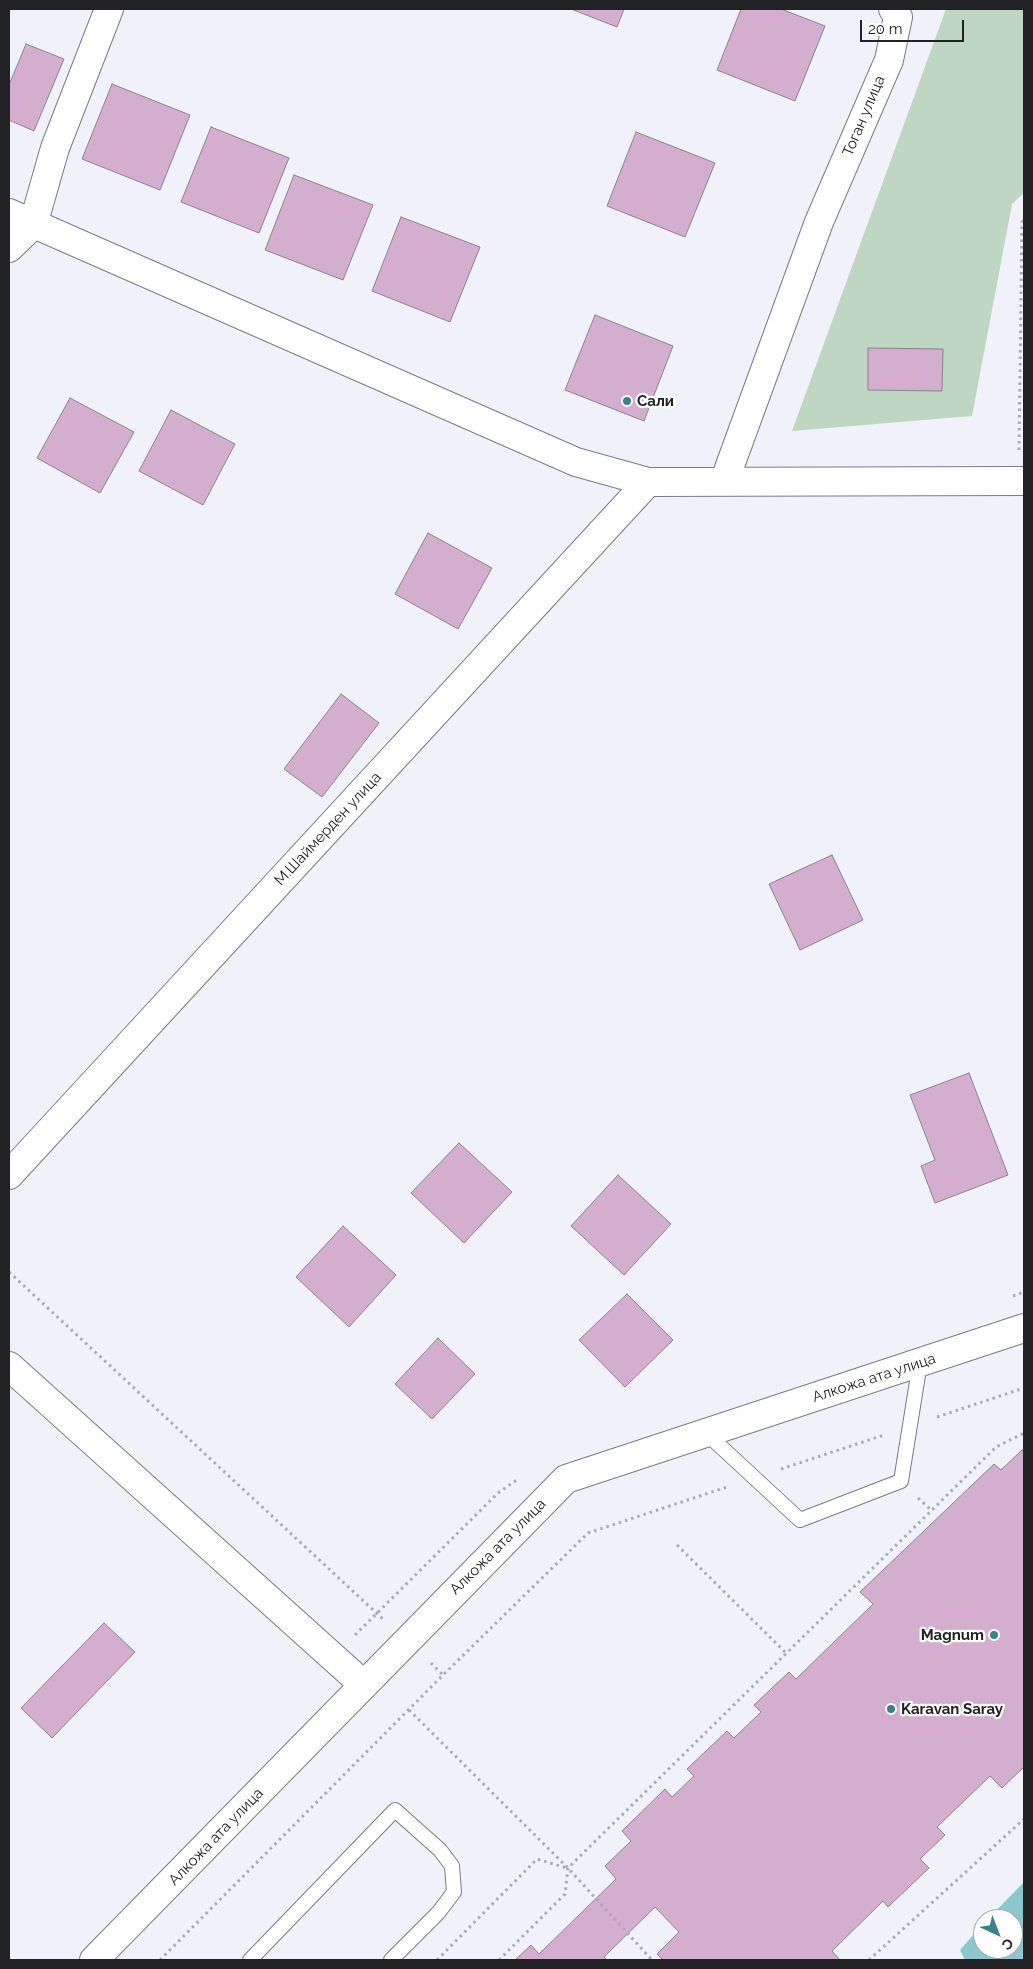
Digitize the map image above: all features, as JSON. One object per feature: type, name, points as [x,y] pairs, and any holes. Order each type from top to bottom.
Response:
[{"type":"street","points":[[9,248],[33,225],[55,148],[109,9]]},
{"type":"street","name":"Тоган улица","points":[[724,482],[819,222],[889,60],[898,16],[893,9]]},
{"type":"street","points":[[9,213],[576,462],[648,482],[1022,481]]},
{"type":"street","name":"М.Шаймерден улица","points":[[9,1176],[648,482]]},
{"type":"street","name":"Алкожа ата улица","points":[[94,1960],[566,1479],[1024,1328]]},
{"type":"street","points":[[9,1366],[364,1685]]},
{"type":"lane","points":[[706,1433],[800,1520],[901,1482],[920,1363]]},
{"type":"lane","points":[[250,1960],[395,1810],[440,1850],[452,1866],[454,1892],[438,1913],[391,1960]]},
{"type":"path","points":[[1022,481],[1022,222],[1024,220]]},
{"type":"path","points":[[9,1272],[443,1674]]},
{"type":"path","points":[[160,1960],[443,1674],[588,1533],[1024,1388]]},
{"type":"path","points":[[499,1960],[565,1894],[568,1868],[996,1447],[1024,1433]]},
{"type":"path","points":[[677,1545],[786,1653]]},
{"type":"path","points":[[409,1710],[568,1868],[652,1960]]},
{"type":"path","points":[[868,1960],[1024,1819]]},
{"type":"path","points":[[437,1960],[537,1859],[568,1868]]},
{"type":"green space","points":[[946,9],[1024,9],[1024,193],[1012,204],[972,416],[792,431]]},
{"type":"water","points":[[1024,1882],[1024,1960],[965,1960],[960,1950],[973,1935],[973,1959],[1023,1959],[1023,1909],[998,1909]]},
{"type":"building","points":[[571,9],[624,9],[617,27]]},
{"type":"building","points":[[741,9],[781,9],[825,26],[795,101],[717,70]]},
{"type":"building","points":[[26,44],[64,59],[34,131],[9,120],[9,85]]},
{"type":"building","points":[[112,84],[190,115],[160,190],[82,159]]},
{"type":"building","points":[[211,127],[289,158],[259,233],[181,202]]},
{"type":"building","points":[[636,132],[715,163],[685,237],[607,206]]},
{"type":"building","points":[[294,175],[373,205],[343,280],[265,250]]},
{"type":"building","points":[[401,217],[480,247],[450,322],[372,291]]},
{"type":"building","points":[[595,315],[673,346],[644,421],[565,390]]},
{"type":"building","points":[[868,348],[943,349],[942,391],[868,390]]},
{"type":"building","points":[[70,398],[134,432],[100,493],[37,458]]},
{"type":"building","points":[[171,410],[235,444],[203,505],[139,471]]},
{"type":"building","points":[[428,533],[492,568],[458,629],[395,594]]},
{"type":"building","points":[[341,694],[379,723],[322,797],[284,769]]},
{"type":"building","points":[[832,855],[863,920],[800,950],[769,884]]},
{"type":"building","points":[[969,1073],[1008,1175],[935,1203],[921,1166],[935,1160],[910,1095]]},
{"type":"building","points":[[459,1143],[512,1192],[464,1243],[411,1193]]},
{"type":"building","points":[[618,1175],[671,1224],[624,1275],[571,1226]]},
{"type":"building","points":[[343,1226],[396,1275],[349,1327],[296,1277]]},
{"type":"building","points":[[627,1294],[673,1340],[625,1387],[579,1340]]},
{"type":"building","points":[[438,1338],[475,1374],[432,1419],[395,1384]]},
{"type":"building","name":"Karavan Saray","points":[[1022,1450],[1024,1452],[1024,1767],[1002,1788],[990,1776],[937,1827],[945,1835],[920,1859],[929,1868],[888,1907],[883,1901],[832,1951],[839,1959],[663,1960],[657,1954],[679,1932],[655,1907],[604,1957],[607,1960],[515,1960],[531,1945],[539,1954],[616,1879],[605,1866],[631,1841],[622,1831],[665,1789],[672,1797],[694,1776],[687,1769],[727,1731],[734,1738],[761,1712],[754,1705],[789,1672],[796,1679],[873,1604],[860,1592],[994,1464],[1001,1470]]},
{"type":"building","points":[[104,1623],[135,1652],[52,1738],[21,1708]]},
{"type":"place","name":"Сали","points":[[627,401]]},
{"type":"place","name":"Magnum","points":[[994,1635]]},
{"type":"place","name":"Karavan Saray","points":[[891,1709]]}]
